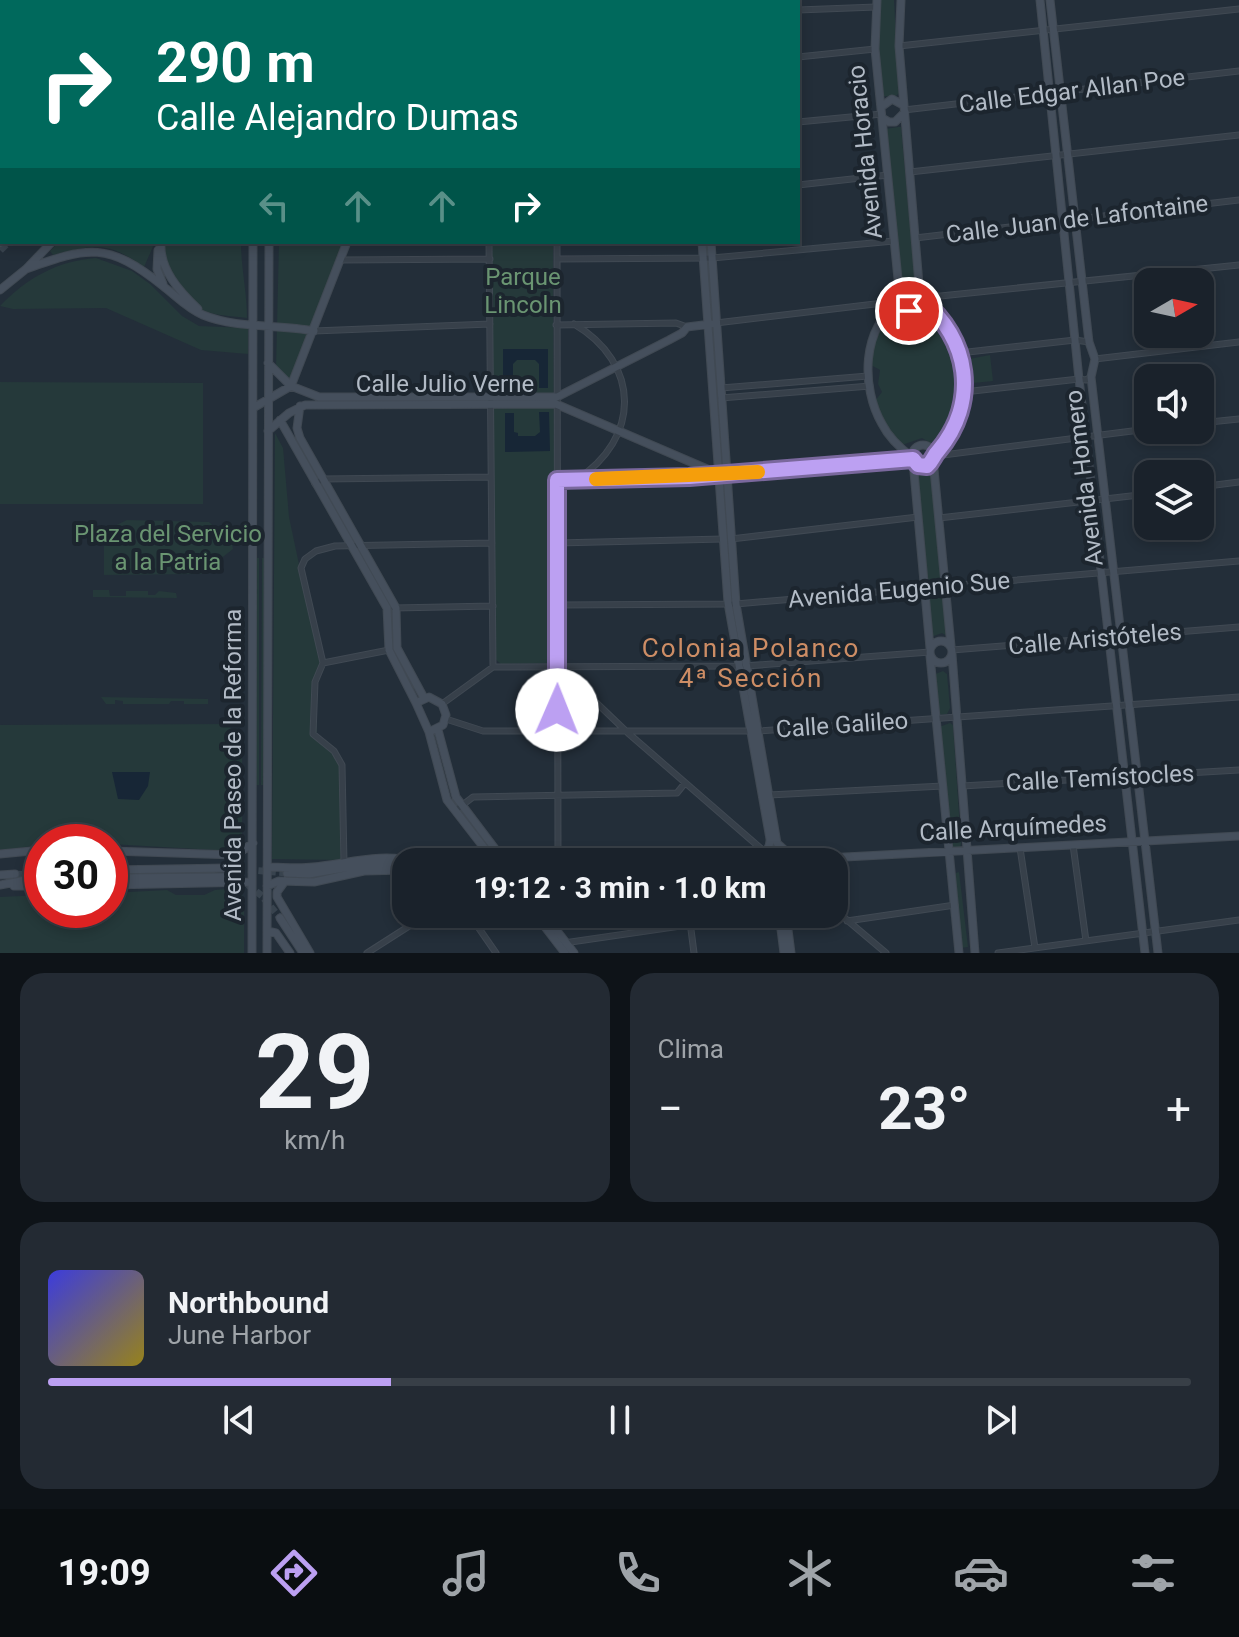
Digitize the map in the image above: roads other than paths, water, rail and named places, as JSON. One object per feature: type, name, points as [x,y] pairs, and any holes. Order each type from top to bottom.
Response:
[{"type":"street","name":"Avenida Horacio","points":[[901,0],[899,46],[921,298]]},
{"type":"street","name":"Avenida Homero","points":[[1040,0],[1060,92],[1081,283],[1089,342],[1095,359],[1091,377],[1158,953]]},
{"type":"street","name":"Avenida Homero","points":[[1050,0],[1050,93],[1062,219],[1145,953]]},
{"type":"street","name":"Avenida Horacio","points":[[876,4],[875,49],[900,301]]},
{"type":"street","points":[[800,10],[876,4]]},
{"type":"street","points":[[899,46],[1239,9]]},
{"type":"street","points":[[800,57],[875,49]]},
{"type":"street","name":"Calle Edgar Allan Poe","points":[[904,110],[1239,71]]},
{"type":"street","points":[[892,99],[899,101],[904,110],[895,122],[889,122],[882,113],[884,102],[892,99]]},
{"type":"street","points":[[800,122],[882,113]]},
{"type":"street","points":[[910,172],[1239,135]]},
{"type":"street","points":[[800,185],[888,175]]},
{"type":"street","name":"Calle Juan de Lafontaine","points":[[915,238],[1239,200]]},
{"type":"street","points":[[557,259],[708,258],[894,241]]},
{"type":"street","points":[[0,290],[50,244]]},
{"type":"street","points":[[161,244],[157,263],[158,275],[164,286]]},
{"type":"street","points":[[161,244],[165,269],[206,316]]},
{"type":"street","name":"Avenida Paseo de la Reforma","points":[[252,953],[253,244]]},
{"type":"street","name":"Avenida Paseo de la Reforma","points":[[267,953],[269,244]]},
{"type":"street","points":[[253,408],[291,386],[346,244]]},
{"type":"street","points":[[489,244],[493,667]]},
{"type":"street","points":[[557,244],[558,848]]},
{"type":"street","points":[[703,244],[708,258]]},
{"type":"street","points":[[711,244],[708,258],[720,474],[732,604],[777,843],[783,848]]},
{"type":"street","points":[[26,269],[69,254],[98,251],[130,262],[191,309],[221,321],[314,331],[490,324]]},
{"type":"street","points":[[340,260],[490,259]]},
{"type":"street","points":[[921,298],[1239,265]]},
{"type":"street","points":[[907,290],[913,290],[921,298],[948,326],[959,353],[964,392],[953,431],[924,467],[893,440],[881,423],[869,375],[871,345],[884,314],[900,301],[907,290]]},
{"type":"street","points":[[900,301],[903,308],[912,311],[918,308],[921,298]]},
{"type":"street","points":[[556,325],[676,323],[687,327],[900,301]]},
{"type":"street","points":[[574,324],[602,345],[623,382],[625,398],[620,432],[611,449],[600,462],[576,480]]},
{"type":"street","points":[[712,324],[721,388],[720,474]]},
{"type":"street","points":[[556,401],[682,333],[687,327]]},
{"type":"street","points":[[959,353],[1075,340],[1089,342]]},
{"type":"street","points":[[1095,359],[1239,342]]},
{"type":"street","name":"Calle Julio Verne","points":[[268,363],[291,386],[319,397],[491,396],[556,401],[720,474]]},
{"type":"street","points":[[721,388],[869,375]]},
{"type":"street","points":[[964,392],[1091,377]]},
{"type":"street","points":[[721,398],[870,386]]},
{"type":"street","points":[[470,396],[474,400],[471,406]]},
{"type":"street","name":"Calle Julio Verne","points":[[300,406],[491,406],[556,401]]},
{"type":"street","points":[[268,431],[300,406]]},
{"type":"street","points":[[300,406],[297,428],[300,438],[360,545],[391,608],[397,648],[434,731],[459,807],[486,848]]},
{"type":"street","points":[[1214,422],[1239,419]]},
{"type":"street","points":[[280,420],[351,545],[391,608],[389,650],[420,700]]},
{"type":"street","points":[[934,457],[1134,431]]},
{"type":"street","points":[[959,953],[913,459],[916,447],[922,445],[930,447],[934,457],[958,717],[975,953]]},
{"type":"street","points":[[557,480],[689,477],[913,459]]},
{"type":"street","points":[[315,484],[323,479],[490,477]]},
{"type":"street","points":[[1214,485],[1239,482]]},
{"type":"street","points":[[939,518],[1134,496]]},
{"type":"street","points":[[557,543],[727,539],[918,517]]},
{"type":"street","points":[[344,863],[342,765],[334,751],[313,734],[315,682],[323,663],[301,568],[305,559],[316,551],[351,545],[492,543]]},
{"type":"street","name":"Avenida Eugenio Sue","points":[[557,605],[732,604],[1239,561]]},
{"type":"street","points":[[391,608],[493,606]]},
{"type":"street","name":"Calle Aristóteles","points":[[952,650],[1239,627]]},
{"type":"street","points":[[442,704],[493,667],[742,666],[930,652],[939,641],[946,642],[952,650]]},
{"type":"street","points":[[323,663],[389,650]]},
{"type":"street","points":[[930,652],[940,663],[948,661],[952,650]]},
{"type":"street","points":[[558,666],[753,848]]},
{"type":"street","name":"Calle Galileo","points":[[446,719],[483,731],[755,731],[1239,697]]},
{"type":"street","points":[[420,700],[433,698],[442,704],[446,719],[434,731]]},
{"type":"street","points":[[755,731],[768,848]]},
{"type":"street","name":"Calle Temístocles","points":[[962,786],[1239,770]]},
{"type":"street","points":[[459,807],[473,797],[677,793],[685,783]]},
{"type":"street","points":[[769,795],[943,786]]},
{"type":"street","points":[[459,807],[493,848]]},
{"type":"street","name":"Calle Arquímedes","points":[[848,857],[1239,836]]},
{"type":"street","points":[[128,852],[236,855],[253,843]]},
{"type":"street","points":[[1073,845],[1086,941]]},
{"type":"street","points":[[1020,848],[1035,948]]},
{"type":"street","points":[[0,854],[24,852]]},
{"type":"street","points":[[267,867],[310,868],[392,858]]},
{"type":"street","points":[[128,870],[227,868]]},
{"type":"street","points":[[267,886],[286,877],[314,882],[392,868]]},
{"type":"street","points":[[952,875],[958,868],[968,872]]},
{"type":"street","points":[[0,875],[15,874]]},
{"type":"street","points":[[128,878],[225,877]]},
{"type":"street","points":[[286,877],[277,897],[310,953]]},
{"type":"street","points":[[0,886],[24,881]]},
{"type":"street","points":[[128,885],[252,882]]},
{"type":"street","points":[[0,886],[24,886]]},
{"type":"street","points":[[848,921],[955,905]]},
{"type":"street","points":[[280,918],[303,953]]},
{"type":"street","points":[[998,953],[1239,920]]},
{"type":"street","points":[[848,922],[886,953]]},
{"type":"street","points":[[367,953],[406,928]]},
{"type":"street","points":[[479,928],[496,953]]},
{"type":"street","points":[[547,928],[563,947],[574,953]]},
{"type":"street","points":[[552,928],[563,947]]},
{"type":"street","points":[[563,947],[673,928]]},
{"type":"street","points":[[690,928],[694,953]]},
{"type":"street","points":[[781,928],[784,953]]},
{"type":"street","points":[[788,928],[791,953]]},
{"type":"street","points":[[267,931],[276,933],[290,953]]},
{"type":"water","points":[[503,349],[548,349],[548,388],[539,388],[539,364],[535,360],[517,360],[513,364],[513,388],[503,388]]},
{"type":"water","points":[[539,412],[549,412],[550,451],[505,452],[505,413],[514,413],[514,432],[518,436],[535,436],[540,432]]},
{"type":"water","points":[[112,772],[150,772],[148,786],[139,800],[118,799]]},
{"type":"tunnel","points":[[0,250],[6,244]]},
{"type":"tunnel","points":[[227,868],[287,873]]},
{"type":"tunnel","points":[[15,874],[24,875]]},
{"type":"tunnel","points":[[248,885],[280,918]]},
{"type":"district","name":"Colonia Polanco 4ª Sección","points":[[751,663]]},
{"type":"park label","name":"Parque Lincoln","points":[[523,291]]},
{"type":"park label","name":"Plaza del Servicio a la Patria","points":[[168,548]]}]
